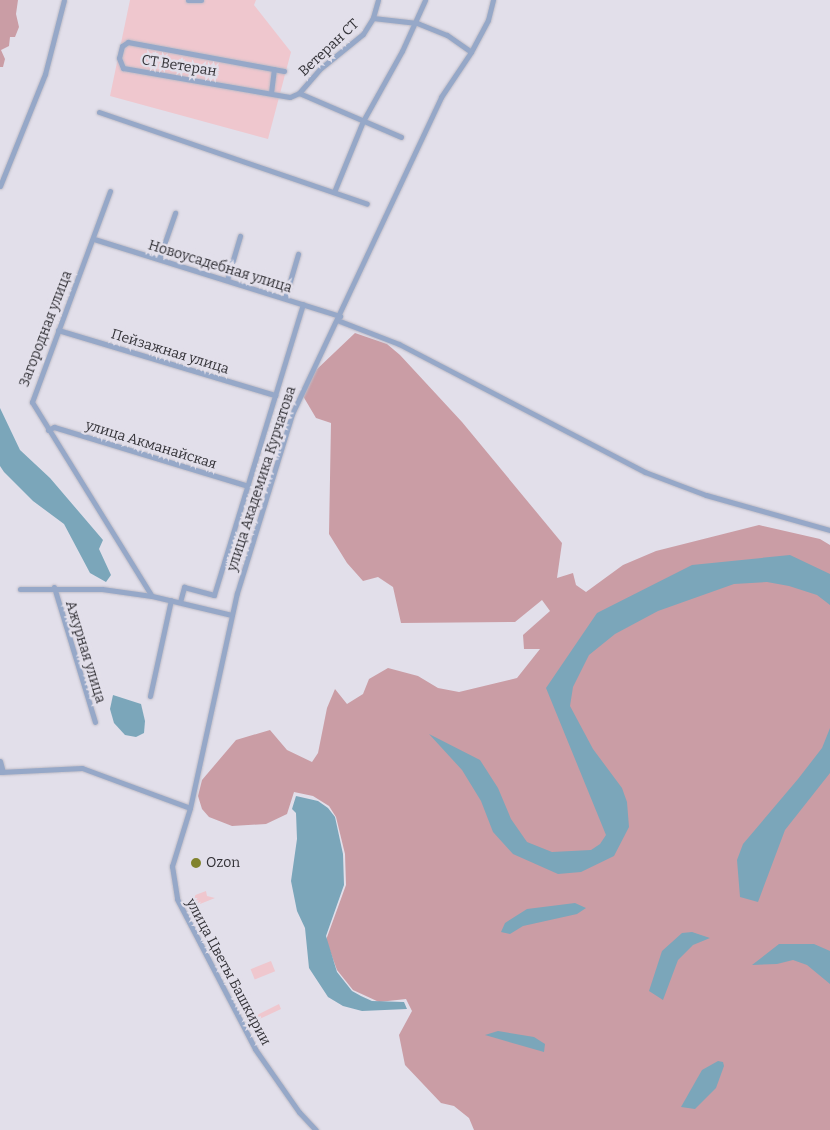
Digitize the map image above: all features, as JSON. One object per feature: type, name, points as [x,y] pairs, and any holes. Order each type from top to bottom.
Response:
[{"type":"street","points":[[0,186],[45,74],[64,0]]},
{"type":"street","points":[[188,0],[201,0]]},
{"type":"street","name":"Ветеран СТ","points":[[299,93],[321,68],[363,34],[373,18],[378,0]]},
{"type":"street","points":[[334,192],[363,120],[417,23],[425,0]]},
{"type":"street","name":"улица Академика Курчатова","points":[[190,808],[232,615],[292,414],[441,97],[472,52],[488,20],[493,0]]},
{"type":"street","name":"Ветеран СТ","points":[[373,18],[417,23],[447,35],[472,52]]},
{"type":"street","name":"СТ Ветеран","points":[[284,71],[128,42],[122,46],[119,58],[123,68],[290,97],[299,93]]},
{"type":"street","points":[[271,93],[274,69]]},
{"type":"street","points":[[299,93],[401,137]]},
{"type":"street","points":[[99,112],[367,204]]},
{"type":"street","name":"Загородная улица","points":[[110,191],[94,239],[32,396],[34,408],[152,596]]},
{"type":"street","points":[[160,260],[175,213]]},
{"type":"street","points":[[227,280],[240,236]]},
{"type":"street","name":"Новоусадебная улица","points":[[94,239],[303,304],[399,344],[645,472],[706,495],[830,530]]},
{"type":"street","points":[[284,298],[298,254]]},
{"type":"street","points":[[180,602],[184,587],[214,595],[303,304]]},
{"type":"street","name":"Пейзажная улица","points":[[58,330],[276,395]]},
{"type":"street","name":"улица Акманайская","points":[[48,430],[54,427],[248,486]]},
{"type":"street","name":"Ажурная улица","points":[[54,588],[95,722]]},
{"type":"street","points":[[20,589],[102,589],[152,596],[232,615]]},
{"type":"street","points":[[150,696],[171,600]]},
{"type":"street","points":[[0,761],[2,772],[82,768],[190,808]]},
{"type":"street","name":"улица Цветы Башкирии","points":[[190,808],[172,866],[177,899],[255,1050],[299,1112],[316,1130]]},
{"type":"shaded area","points":[[0,0],[18,0],[16,14],[19,27],[15,37],[10,37],[9,46],[1,50],[5,59],[3,67],[0,67]]},
{"type":"shaded area","points":[[130,0],[256,0],[254,5],[291,52],[268,139],[110,96]]},
{"type":"shaded area","points":[[355,333],[387,344],[400,355],[462,422],[562,543],[557,578],[573,573],[576,585],[586,592],[623,565],[656,551],[759,525],[820,539],[830,545],[830,1130],[474,1130],[469,1118],[454,1106],[441,1103],[405,1065],[399,1035],[412,1011],[406,999],[379,1002],[353,990],[337,970],[326,940],[346,885],[345,854],[336,817],[329,806],[313,796],[294,792],[287,814],[266,824],[232,826],[209,817],[202,809],[198,796],[202,780],[236,740],[270,730],[287,750],[312,762],[318,753],[327,708],[335,689],[347,704],[363,694],[369,679],[388,668],[418,676],[438,688],[459,692],[517,678],[540,649],[524,649],[523,635],[550,611],[542,600],[515,622],[401,623],[393,587],[378,577],[363,581],[347,563],[329,534],[331,423],[316,418],[303,396],[315,371]]},
{"type":"shaded area","points":[[206,891],[207,896],[215,898],[195,906],[190,897]]},
{"type":"shaded area","points":[[271,961],[275,971],[255,979],[251,969]]},
{"type":"shaded area","points":[[279,1004],[281,1009],[251,1023],[249,1019]]},
{"type":"water","points":[[0,408],[20,450],[50,478],[103,540],[99,549],[111,575],[106,582],[90,573],[64,524],[33,501],[0,466]]},
{"type":"water","points":[[790,555],[830,574],[830,605],[817,595],[789,586],[767,582],[734,584],[658,611],[615,634],[589,655],[573,687],[570,706],[593,749],[622,788],[627,802],[629,827],[614,856],[581,872],[558,874],[513,854],[493,832],[481,801],[462,770],[429,734],[480,760],[498,788],[511,819],[527,842],[552,852],[591,850],[600,844],[606,835],[546,688],[597,613],[692,565]]},
{"type":"water","points":[[113,695],[141,704],[145,721],[144,733],[136,737],[125,735],[114,723],[110,709]]},
{"type":"water","points":[[830,728],[830,773],[785,830],[758,902],[740,897],[737,860],[743,844],[822,748]]},
{"type":"water","points":[[296,796],[318,801],[328,808],[335,817],[343,854],[344,885],[326,936],[337,972],[352,991],[361,996],[372,1001],[404,1002],[407,1009],[362,1011],[343,1006],[328,997],[309,968],[305,928],[297,911],[291,881],[297,839],[296,813],[292,809]]},
{"type":"water","points":[[575,903],[586,908],[577,914],[523,926],[510,934],[501,932],[505,923],[527,909]]},
{"type":"water","points":[[692,932],[710,938],[693,945],[678,960],[663,1000],[649,991],[662,951],[682,933]]},
{"type":"water","points":[[779,944],[814,944],[830,951],[830,984],[807,965],[793,960],[777,964],[752,965]]},
{"type":"water","points":[[498,1031],[534,1037],[545,1044],[544,1052],[485,1035]]},
{"type":"water","points":[[718,1061],[723,1062],[724,1066],[716,1088],[695,1109],[681,1107],[702,1070]]},
{"type":"place","name":"Ozon","points":[[196,863]]}]
